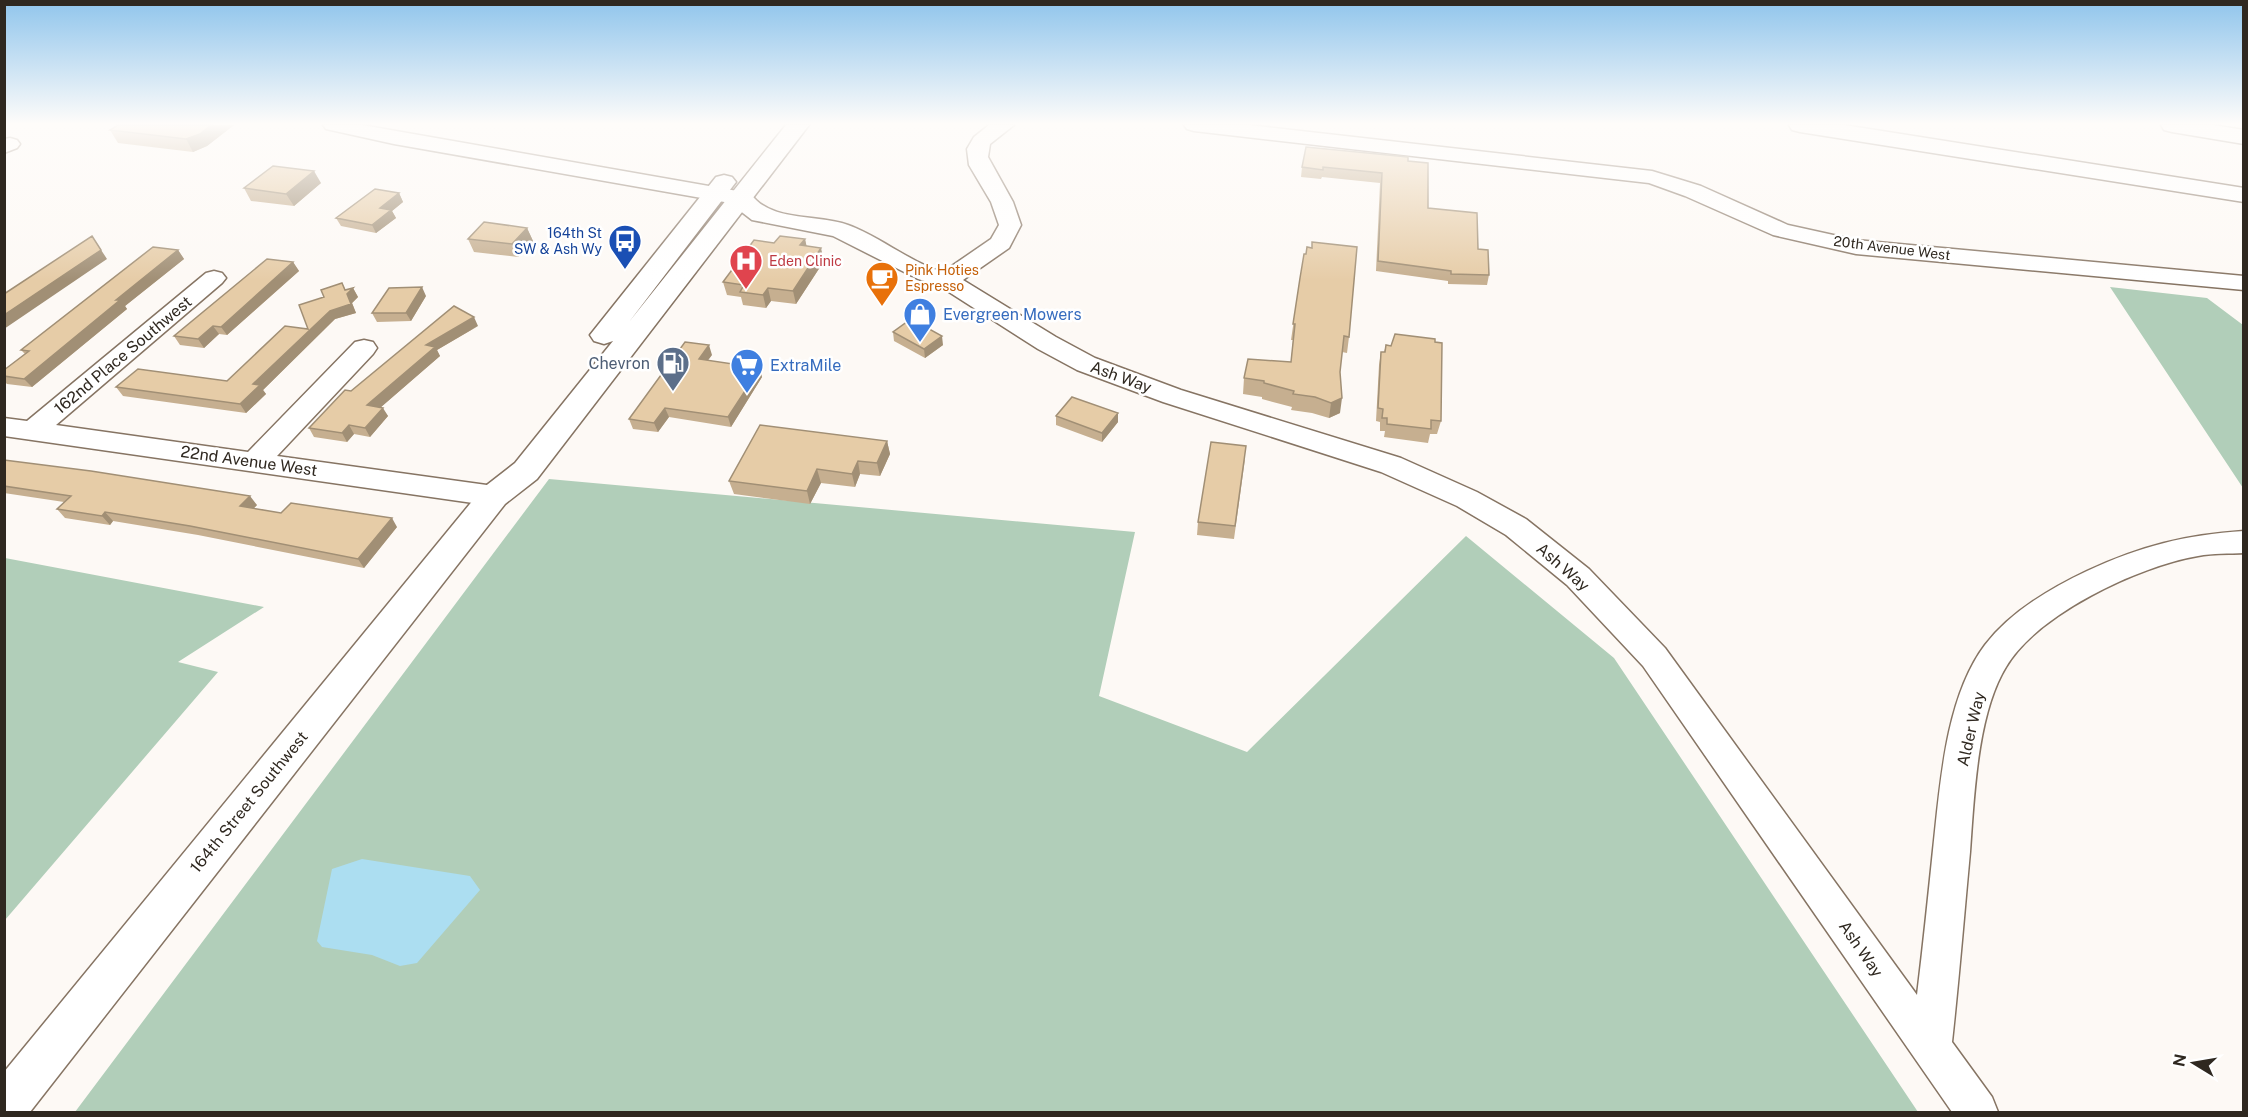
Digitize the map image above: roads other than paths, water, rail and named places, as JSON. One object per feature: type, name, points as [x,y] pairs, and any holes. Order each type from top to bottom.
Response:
[{"type":"main road","name":"164th Street Southwest","points":[[494,496],[500,468],[728,177]]},
{"type":"main road","name":"164th Street Southwest","points":[[4,1109],[494,496],[526,471],[757,177]]},
{"type":"main road","points":[[2131,177],[2244,195]]},
{"type":"main road","points":[[2221,177],[2244,181]]},
{"type":"street","name":"Ash Way","points":[[617,177],[739,200],[760,215],[840,230],[926,274],[946,280],[1047,344],[1086,364],[1172,396],[1391,465],[1467,499],[1516,527],[1578,577],[1654,657],[1977,1113]]},
{"type":"street","points":[[946,280],[979,260],[1001,243],[1010,225],[1000,197],[986,177]]},
{"type":"street","name":"20th Avenue West","points":[[1652,177],[1694,191],[1781,230],[1856,247],[2244,284]]},
{"type":"street","name":"162nd Place Southwest","points":[[18,429],[214,278]]},
{"type":"street","points":[[255,462],[364,348]]},
{"type":"street","name":"22nd Avenue West","points":[[18,429],[494,496]]},
{"type":"street","name":"Alder Way","points":[[1931,1048],[1958,784],[1977,692],[1995,657],[2018,628],[2067,595],[2128,566],[2197,546],[2244,542]]},
{"type":"water","points":[[362,859],[470,876],[480,890],[417,963],[400,966],[372,955],[322,947],[317,941],[332,869]]},
{"type":"place","name":"164th St SW & Ash Wy","points":[[625,270]]},
{"type":"place","name":"Eden Clinic","points":[[746,290]]},
{"type":"place","name":"Pink Hoties Espresso","points":[[882,307]]},
{"type":"place","name":"Evergreen Mowers","points":[[920,343]]},
{"type":"place","name":"Chevron","points":[[673,392]]},
{"type":"place","name":"ExtraMile","points":[[747,394]]}]
